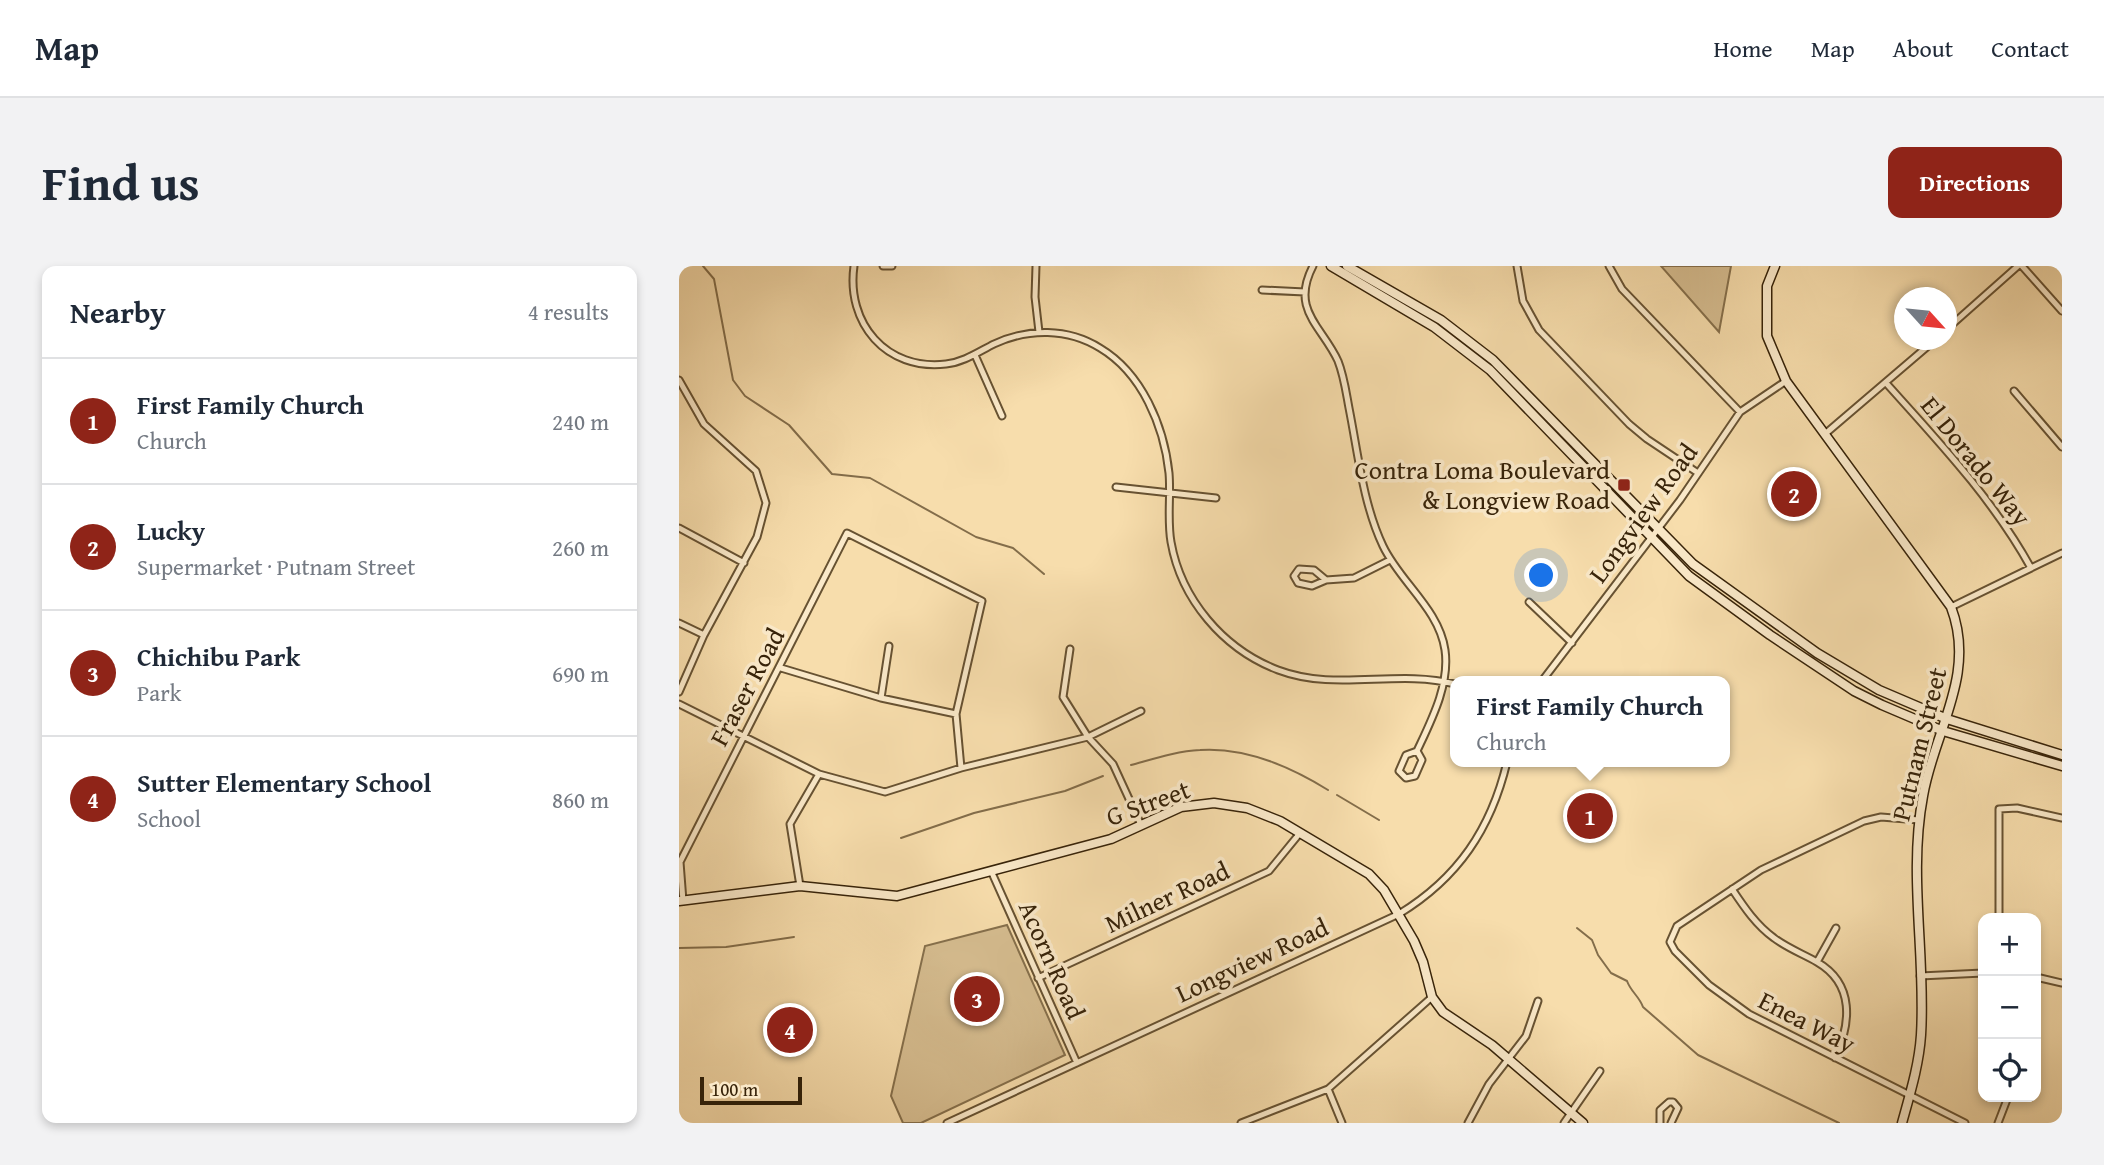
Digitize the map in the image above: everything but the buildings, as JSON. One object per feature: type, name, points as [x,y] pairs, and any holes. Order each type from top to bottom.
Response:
[{"type":"street","points":[[854,266],[853,295],[857,315],[872,339],[885,350],[907,360],[938,365],[975,355],[1007,339],[1039,332],[1086,340],[1113,356],[1129,371],[1151,411],[1168,467],[1170,540],[1183,582],[1210,623],[1244,652],[1278,670],[1316,680],[1416,678],[1450,683]]},
{"type":"street","points":[[883,266],[892,266]]},
{"type":"street","points":[[1036,266],[1039,332]]},
{"type":"street","points":[[1313,266],[1305,292],[1311,320],[1340,368],[1370,513],[1390,560],[1438,628],[1445,658],[1443,681],[1417,751],[1422,760],[1415,776],[1406,778],[1399,771],[1411,752],[1417,751]]},
{"type":"street","points":[[1331,266],[1434,327],[1490,370],[1689,576],[1847,687],[1943,731],[2062,765]]},
{"type":"street","points":[[1347,266],[1441,320],[1493,360],[1693,564],[1727,591],[1817,653],[1879,690],[1947,719],[2062,755]]},
{"type":"street","points":[[1517,266],[1523,302],[1539,330],[1629,424],[1698,472]]},
{"type":"street","points":[[1609,266],[1622,289],[1740,412]]},
{"type":"street","name":"Putnam Street","points":[[1775,266],[1767,286],[1767,336],[1786,381],[1951,607],[1959,633],[1961,657],[1947,719],[1928,774],[1919,820],[1917,873],[1921,1037],[1902,1123]]},
{"type":"street","points":[[1957,320],[2020,266],[2062,311]]},
{"type":"street","points":[[1262,290],[1305,292]]},
{"type":"street","points":[[1825,434],[1924,350]]},
{"type":"street","points":[[975,355],[1002,416]]},
{"type":"street","points":[[679,380],[687,398],[712,432],[748,461],[762,484],[766,503],[763,521],[744,563],[704,635],[679,692]]},
{"type":"street","name":"Longview Road","points":[[1546,676],[1659,528],[1740,412],[1786,381]]},
{"type":"street","name":"El Dorado Way","points":[[1887,383],[1959,466],[2013,536],[2031,568]]},
{"type":"street","points":[[2014,391],[2062,447]]},
{"type":"street","points":[[679,402],[687,398]]},
{"type":"street","points":[[1116,487],[1216,498]]},
{"type":"street","points":[[679,528],[744,563]]},
{"type":"street","name":"Fraser Road","points":[[681,901],[680,862],[744,734],[781,668],[847,533],[982,601],[956,714]]},
{"type":"street","points":[[1951,607],[2062,554]]},
{"type":"street","points":[[1326,580],[1310,569],[1299,569],[1294,576],[1302,585],[1315,586],[1326,580],[1354,578],[1390,560]]},
{"type":"street","points":[[1529,602],[1572,643]]},
{"type":"street","points":[[679,623],[704,635]]},
{"type":"street","points":[[881,698],[889,646]]},
{"type":"street","points":[[1070,649],[1063,696],[1088,737],[1113,764],[1141,825]]},
{"type":"street","points":[[781,668],[881,698],[956,714],[961,768]]},
{"type":"street","points":[[679,704],[744,734],[819,774],[885,792],[961,768],[1088,737],[1141,711]]},
{"type":"street","name":"Longview Road","points":[[947,1123],[1399,914],[1439,886],[1471,850],[1493,809],[1506,767]]},
{"type":"street","points":[[800,886],[790,824],[819,774]]},
{"type":"street","name":"G Street","points":[[681,901],[800,886],[897,896],[992,873],[1111,839],[1181,807],[1230,804],[1265,814],[1369,874],[1384,890],[1399,914],[1423,962],[1432,997],[1450,1019],[1510,1059],[1583,1123]]},
{"type":"street","points":[[1999,913],[2000,809],[2017,808],[2062,818]]},
{"type":"street","points":[[1835,1058],[1846,1031],[1847,1006],[1836,979],[1817,962],[1783,945],[1763,930],[1732,888],[1773,863],[1864,821],[1881,817],[1919,820]]},
{"type":"street","name":"Milner Road","points":[[1038,978],[1269,871],[1300,833]]},
{"type":"street","name":"Acorn Road","points":[[992,873],[1077,1063]]},
{"type":"street","name":"Enea Way","points":[[1732,888],[1681,923],[1672,933],[1672,947],[1717,992],[1758,1019],[1965,1123]]},
{"type":"street","points":[[1817,962],[1836,928]]},
{"type":"street","points":[[1920,976],[1978,974]]},
{"type":"street","points":[[2041,978],[2062,983]]},
{"type":"street","points":[[1241,1123],[1328,1089],[1432,997]]},
{"type":"street","points":[[1468,1123],[1489,1084],[1510,1059],[1531,1026],[1538,1001]]},
{"type":"street","points":[[1564,1123],[1600,1071]]},
{"type":"street","points":[[1328,1089],[1342,1123]]},
{"type":"street","points":[[1660,1123],[1660,1110],[1673,1102],[1678,1108],[1671,1123]]},
{"type":"street","points":[[1998,1123],[2006,1102]]},
{"type":"shaded area","points":[[1661,266],[1731,266],[1719,332]]},
{"type":"shaded area","points":[[1007,925],[1065,1055],[921,1123],[903,1123],[891,1096],[925,946]]},
{"type":"waterway","points":[[703,266],[714,279],[733,380],[745,396],[789,425],[832,474],[870,478],[976,537],[1013,548],[1044,574]]},
{"type":"waterway","points":[[1131,765],[1191,751],[1234,752],[1283,766],[1328,790]]},
{"type":"waterway","points":[[901,838],[974,813],[1065,791],[1103,776]]},
{"type":"waterway","points":[[1337,795],[1379,820]]},
{"type":"waterway","points":[[1577,928],[1592,940],[1598,955],[1611,973],[1627,981],[1643,1007],[1698,1055],[1839,1123]]},
{"type":"waterway","points":[[679,948],[726,947],[794,937]]},
{"type":"place","name":"Contra Loma Boulevard & Longview Road","points":[[1624,485]]},
{"type":"place","name":"Lucky","points":[[1794,494]]},
{"type":"place","name":"First Family Church","points":[[1590,816]]},
{"type":"place","name":"Chichibu Park","points":[[977,999]]},
{"type":"place","name":"Sutter Elementary School","points":[[790,1030]]}]
